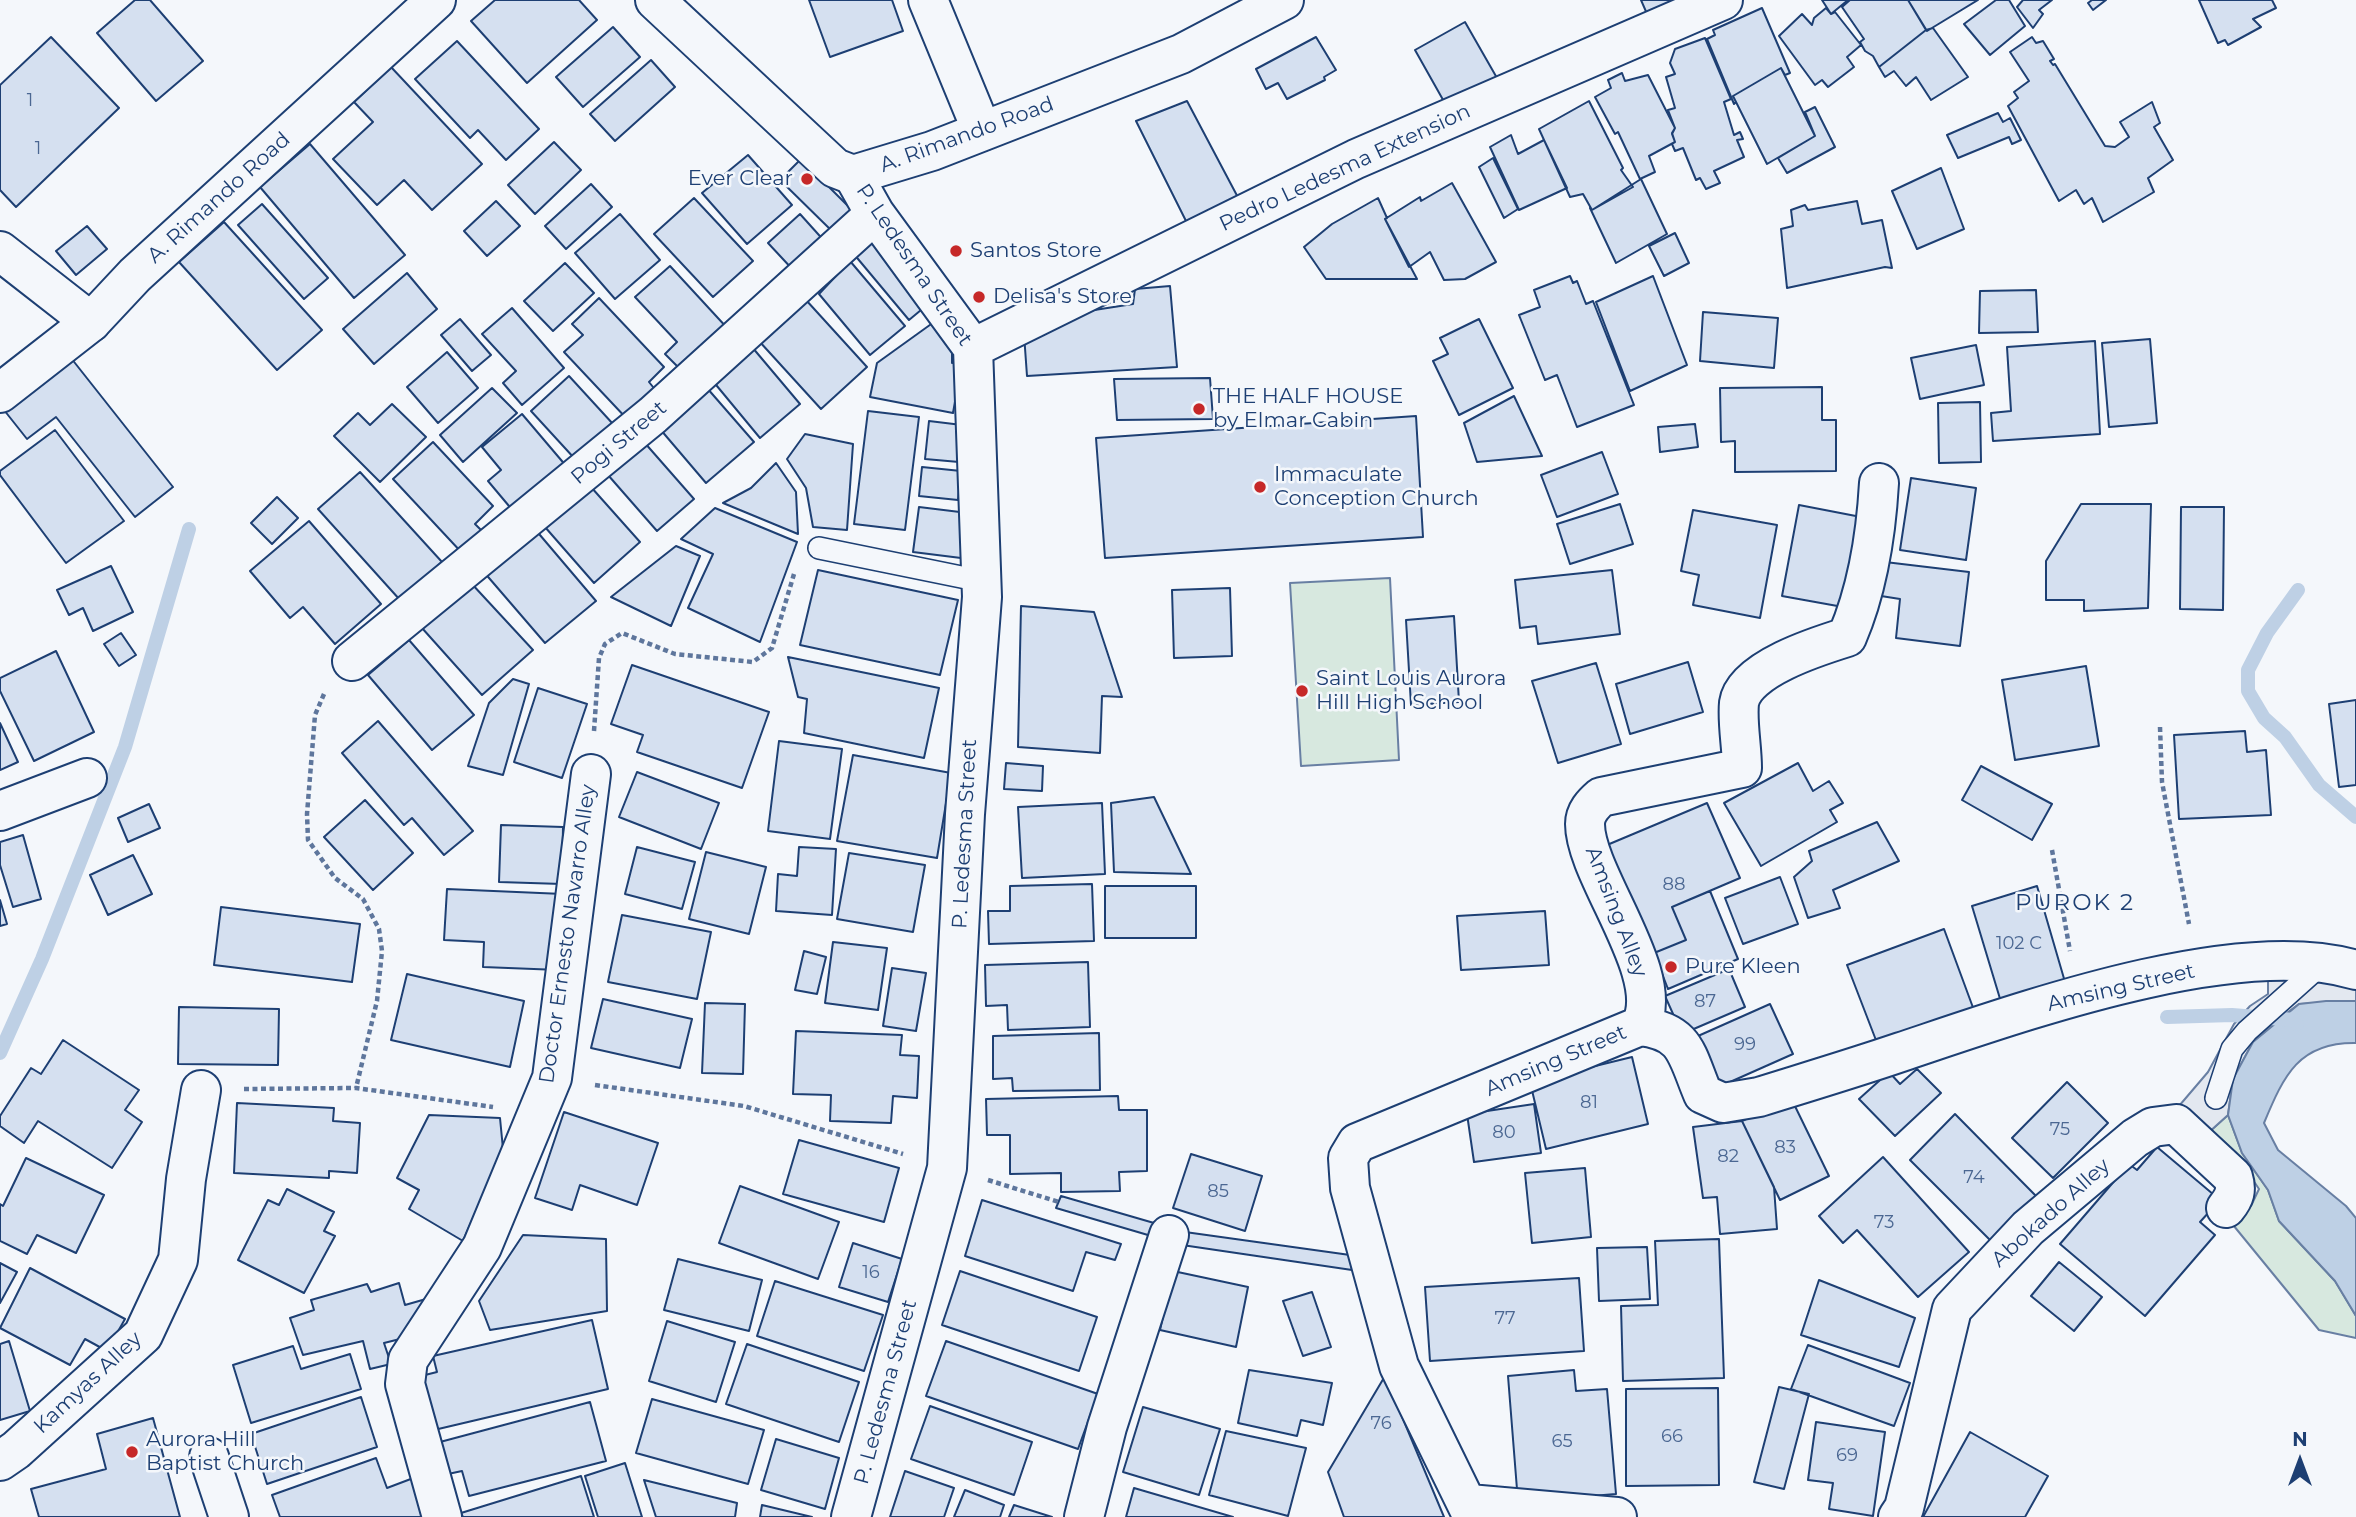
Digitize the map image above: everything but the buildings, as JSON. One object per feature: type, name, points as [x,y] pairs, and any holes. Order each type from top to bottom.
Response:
[{"type":"street","name":"A. Rimando Road","points":[[0,393],[91,321],[135,275],[436,0]]},
{"type":"street","name":"A. Rimando Road","points":[[655,0],[835,168],[853,175],[932,152],[1181,54],[1284,0]]},
{"type":"street","points":[[928,0],[982,131]]},
{"type":"street","name":"Pedro Ledesma Extension","points":[[973,348],[1356,159],[1723,0]]},
{"type":"street","name":"P. Ledesma Street","points":[[851,1517],[947,1168],[981,581],[973,348],[875,214],[853,175]]},
{"type":"street","name":"Pogi Street","points":[[352,661],[653,415],[875,214]]},
{"type":"street","points":[[0,251],[91,321]]},
{"type":"street","name":"Amsing Alley","points":[[1640,1026],[1647,1014],[1644,986],[1631,944],[1591,849],[1585,824],[1590,807],[1601,797],[1742,768],[1739,701],[1747,684],[1785,661],[1847,637],[1862,601],[1877,522],[1879,483]]},
{"type":"street","name":"Doctor Ernesto Navarro Alley","points":[[442,1517],[405,1384],[408,1360],[482,1247],[552,1078],[591,774]]},
{"type":"street","points":[[0,811],[87,778]]},
{"type":"street","name":"Amsing Street","points":[[1471,1510],[1399,1366],[1374,1264],[1356,1216],[1348,1158],[1357,1143],[1640,1026],[1665,1029],[1682,1044],[1703,1094],[1723,1103],[1759,1097],[2018,1013],[2198,970],[2265,962],[2339,967]]},
{"type":"street","name":"Kamyas Alley","points":[[0,1461],[16,1450],[143,1335],[178,1260],[186,1179],[201,1090]]},
{"type":"street","name":"Abokado Alley","points":[[1898,1517],[1904,1508],[1952,1309],[2028,1228],[2135,1138],[2153,1127],[2176,1124],[2233,1177],[2236,1188],[2234,1199],[2226,1208]]},
{"type":"street","points":[[1084,1517],[1107,1427],[1169,1235]]},
{"type":"street","points":[[209,1457],[229,1517]]},
{"type":"street","points":[[1471,1510],[1617,1517]]},
{"type":"lane","points":[[819,548],[981,581]]},
{"type":"lane","points":[[2216,1098],[2232,1049],[2247,1031],[2284,998],[2339,967]]},
{"type":"path","points":[[591,774],[599,658],[605,644],[622,633],[675,654],[753,662],[772,648],[796,566],[803,554],[819,548]]},
{"type":"path","points":[[352,661],[324,694],[315,715],[307,814],[308,840],[321,861],[335,878],[363,899],[379,929],[382,974],[356,1088]]},
{"type":"path","points":[[2160,727],[2162,782],[2198,970]]},
{"type":"path","points":[[2052,850],[2078,997]]},
{"type":"path","points":[[979,1177],[1059,1202]]},
{"type":"shaded area","points":[[1390,578],[1399,760],[1301,766],[1290,583]]},
{"type":"shaded area","points":[[2268,977],[2356,985],[2356,1001],[2299,1004],[2272,1024],[2253,1042],[2233,1079],[2228,1115],[2208,1133],[2179,1106],[2208,1072],[2234,1024],[2250,1006],[2268,994]]},
{"type":"shaded area","points":[[2228,1115],[2242,1153],[2268,1190],[2279,1221],[2335,1281],[2356,1316],[2356,1338],[2319,1330],[2229,1220],[2251,1206],[2259,1189],[2245,1168],[2208,1133]]},
{"type":"water","points":[[2356,1001],[2356,1043],[2320,1048],[2307,1055],[2287,1076],[2264,1123],[2278,1150],[2346,1206],[2356,1218],[2356,1316],[2335,1281],[2279,1221],[2268,1190],[2242,1153],[2228,1115],[2233,1079],[2253,1042],[2299,1004]]},
{"type":"waterway","points":[[0,1053],[42,959],[125,747],[189,529]]},
{"type":"waterway","points":[[2298,590],[2267,633],[2248,670],[2248,691],[2264,718],[2285,737],[2319,785],[2356,817]]},
{"type":"waterway","points":[[2167,1017],[2232,1015],[2294,1020],[2297,1024]]},
{"type":"place","name":"Ever Clear","points":[[807,179]]},
{"type":"place","name":"Santos Store","points":[[956,251]]},
{"type":"place","name":"Delisa's Store","points":[[979,297]]},
{"type":"place","name":"THE HALF HOUSE by Elmar Cabin","points":[[1199,409]]},
{"type":"place","name":"Immaculate Conception Church","points":[[1260,487]]},
{"type":"place","name":"Saint Louis Aurora Hill High School","points":[[1302,691]]},
{"type":"place","name":"Pure Kleen","points":[[1671,967]]},
{"type":"place","name":"Aurora Hill Baptist Church","points":[[132,1452]]},
{"type":"district","name":"PUROK 2","points":[[2075,903]]}]
